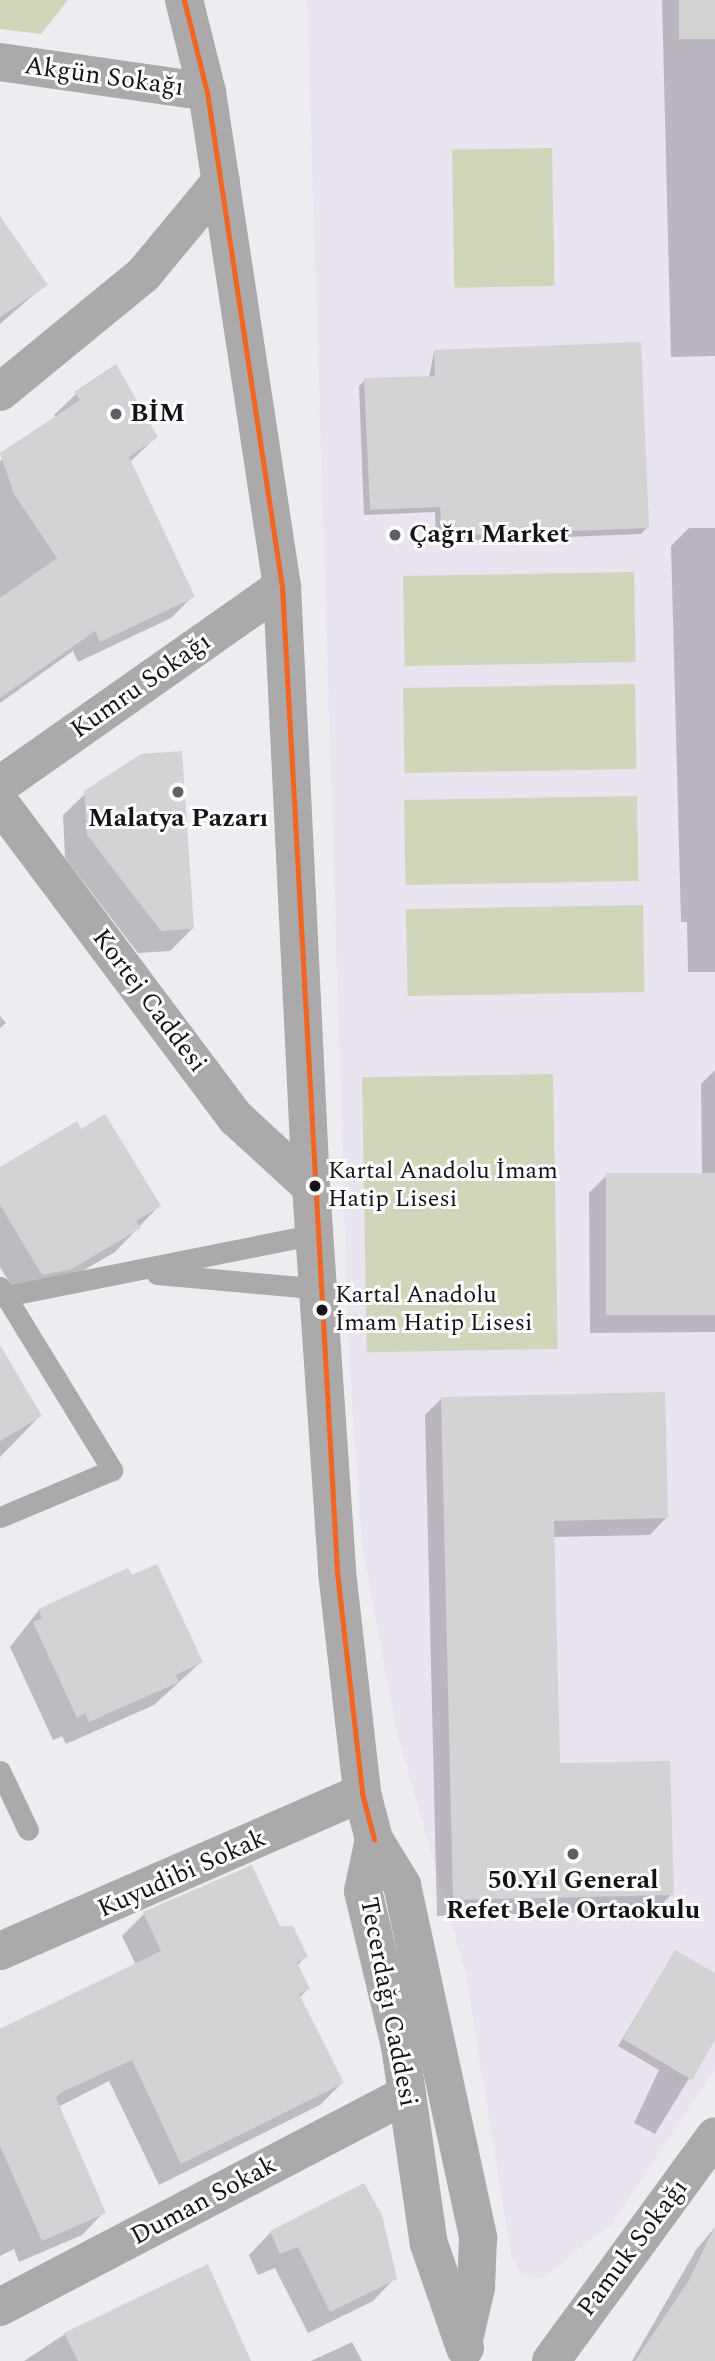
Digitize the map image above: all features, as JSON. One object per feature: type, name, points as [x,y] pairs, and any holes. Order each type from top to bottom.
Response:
[{"type":"street","points":[[184,0],[208,92],[282,587],[311,1187],[322,1289],[337,1572],[362,1793],[374,1839]]},
{"type":"street","name":"Akgün Sokağı","points":[[0,62],[208,92]]},
{"type":"street","points":[[0,392],[143,275],[221,181]]},
{"type":"street","name":"Kumru Sokağı","points":[[0,785],[282,587]]},
{"type":"street","name":"Kortej Caddesi","points":[[0,803],[236,1118],[311,1187]]},
{"type":"street","name":"Kuyudibi Sokak","points":[[0,1951],[362,1793]]},
{"type":"street","name":"Tecerdağı Caddesi","points":[[374,1839],[363,1891],[407,2094],[429,2244],[439,2288],[465,2350]]},
{"type":"street","name":"Tecerdağı Caddesi","points":[[374,1839],[402,1885],[478,2238],[476,2287],[465,2350]]},
{"type":"street","name":"Duman Sokak","points":[[0,2307],[407,2094]]},
{"type":"street","name":"Pamuk Sokağı","points":[[551,2361],[715,2136]]},
{"type":"lane","points":[[0,1517],[112,1470],[3,1291],[141,1273],[315,1234]]},
{"type":"lane","points":[[141,1273],[322,1289]]},
{"type":"lane","points":[[0,1771],[28,1830]]},
{"type":"shaded area","name":"Kartal Anadolu İmam Hatip Lisesi","points":[[307,0],[715,0],[715,2070],[612,2223],[542,2278],[521,2276],[511,2255],[466,1975],[397,1733],[362,1545],[349,1357]]},
{"type":"green space","points":[[0,0],[68,0],[41,34],[0,29]]},
{"type":"green space","points":[[552,148],[554,286],[454,288],[452,150]]},
{"type":"green space","points":[[634,572],[636,662],[405,666],[403,576]]},
{"type":"green space","points":[[635,684],[636,769],[405,773],[403,688]]},
{"type":"green space","points":[[637,796],[638,881],[406,885],[404,800]]},
{"type":"green space","points":[[643,905],[645,992],[408,996],[406,909]]},
{"type":"green space","points":[[553,1074],[558,1349],[367,1352],[362,1077]]},
{"type":"building","points":[[679,0],[715,0],[715,39],[679,39]]},
{"type":"building","points":[[0,216],[48,285],[0,317]]},
{"type":"building","points":[[641,342],[649,528],[442,536],[440,507],[370,510],[364,378],[435,376],[434,350]]},
{"type":"building","points":[[116,364],[158,437],[129,457],[195,597],[100,642],[95,631],[0,698],[0,598],[57,558],[14,494],[0,453],[80,400],[74,392]]},
{"type":"building","points":[[182,751],[194,929],[161,931],[87,835],[84,791],[141,754]]},
{"type":"building","points":[[105,1114],[161,1206],[136,1221],[141,1228],[72,1269],[42,1275],[0,1205],[0,1167],[77,1121],[81,1129]]},
{"type":"building","points":[[606,1173],[715,1173],[715,1315],[606,1315]]},
{"type":"building","points":[[0,1345],[42,1416],[0,1441]]},
{"type":"building","points":[[665,1392],[668,1518],[554,1521],[560,1763],[670,1761],[674,1895],[453,1900],[441,1397]]},
{"type":"building","points":[[157,1564],[203,1662],[176,1675],[179,1682],[89,1722],[85,1713],[77,1718],[33,1622],[42,1618],[38,1609],[128,1568],[132,1575]]},
{"type":"building","points":[[252,1865],[280,1926],[293,1926],[308,1957],[297,1962],[310,1989],[299,1994],[344,2083],[181,2164],[132,2060],[60,2093],[56,2098],[106,2213],[42,2241],[0,2146],[0,2029],[161,1951],[143,1912]]},
{"type":"building","points":[[675,1950],[715,1973],[715,2040],[692,2080],[623,2039]]},
{"type":"building","points":[[364,2183],[382,2215],[397,2279],[330,2312],[298,2247],[280,2254],[270,2231]]},
{"type":"building","points":[[715,2226],[715,2361],[635,2361],[689,2280]]},
{"type":"building","points":[[208,2264],[251,2361],[78,2361],[64,2333]]},
{"type":"transit line","points":[[184,0],[207,92],[282,587],[337,1572],[362,1793],[374,1839]]},
{"type":"place","name":"BİM","points":[[116,414]]},
{"type":"place","name":"Çağrı Market","points":[[395,535]]},
{"type":"place","name":"Malatya Pazarı","points":[[178,792]]},
{"type":"place","name":"Kartal Anadolu İmam Hati̇p Li̇sesi̇","points":[[315,1186]]},
{"type":"place","name":"Kartal Anadolu İmam Hatip Lisesi","points":[[322,1310]]},
{"type":"place","name":"50.Yıl General Refet Bele Ortaokulu","points":[[573,1854]]}]
